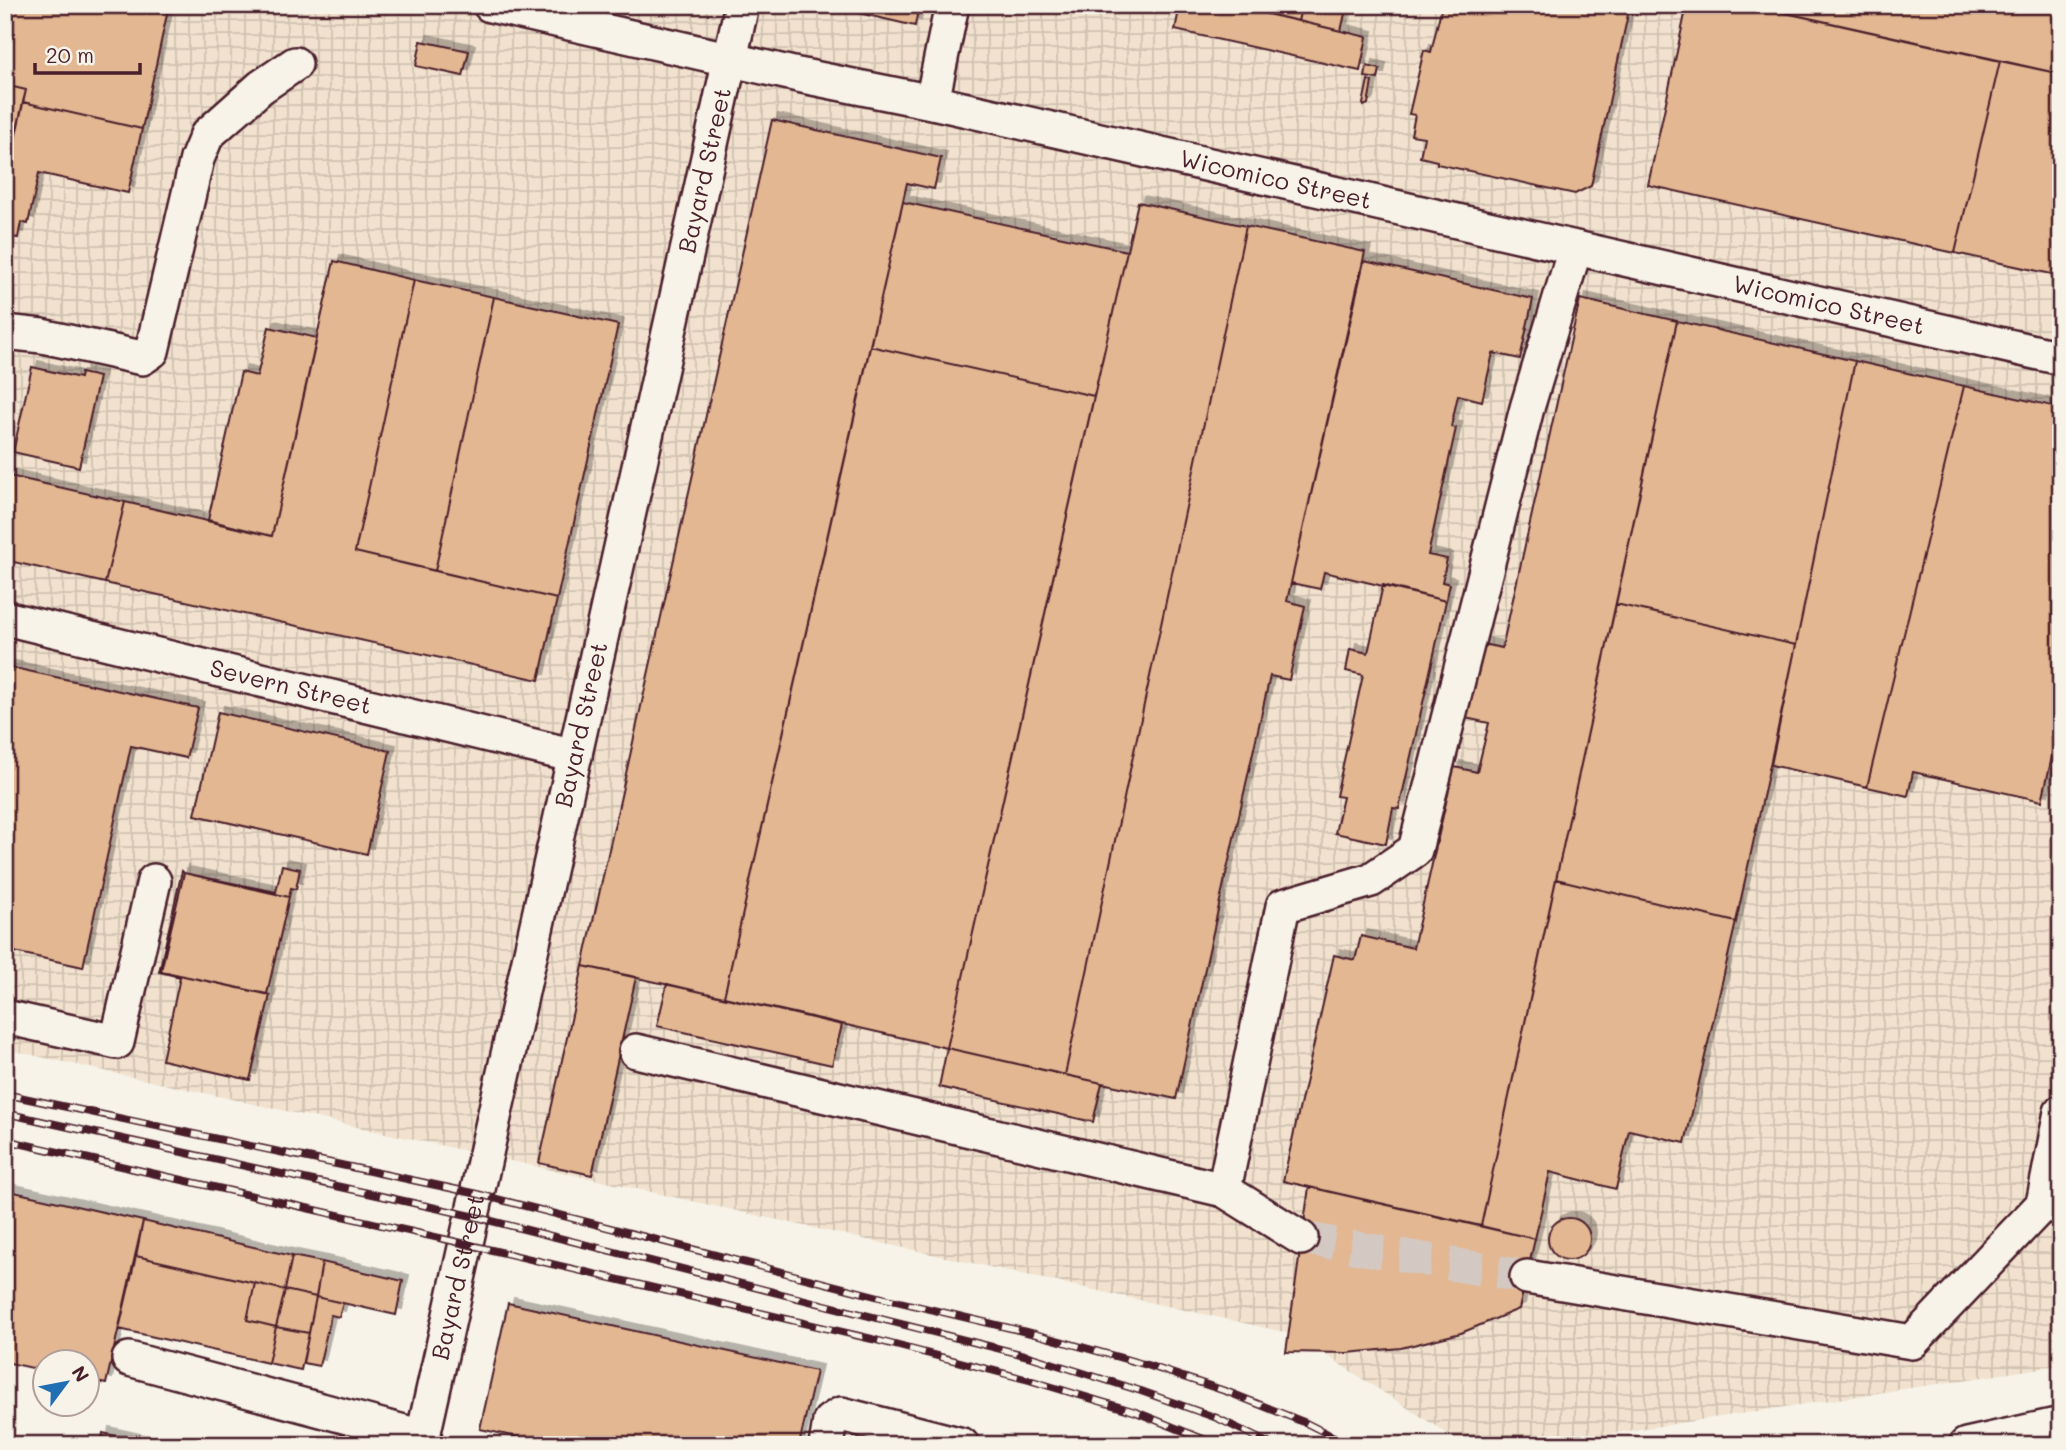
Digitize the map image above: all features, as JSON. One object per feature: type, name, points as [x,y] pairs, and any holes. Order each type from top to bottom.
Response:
[{"type":"street","name":"Wicomico Street","points":[[490,5],[932,102],[2061,358]]},
{"type":"street","name":"Bayard Street","points":[[422,1441],[742,5]]},
{"type":"street","points":[[932,102],[952,5]]},
{"type":"street","points":[[5,332],[42,336],[142,358],[148,355],[152,351],[197,159],[207,135],[261,87],[295,64]]},
{"type":"street","points":[[1224,1190],[1283,906],[1371,880],[1415,850],[1527,408],[1576,249]]},
{"type":"street","name":"Severn Street","points":[[5,618],[575,756]]},
{"type":"street","points":[[5,1017],[117,1042],[154,880]]},
{"type":"street","points":[[636,1051],[1224,1190],[1301,1238]]},
{"type":"street","points":[[1527,1277],[1912,1342],[2052,1206],[2061,1112]]},
{"type":"street","points":[[129,1359],[422,1441]]},
{"type":"street","points":[[826,1445],[830,1421],[841,1414],[962,1445]]},
{"type":"street","points":[[1966,1445],[2061,1424]]},
{"type":"shaded area","points":[[5,5],[2061,5],[2061,1365],[1536,1445],[1465,1445],[1293,1334],[5,1049]]},
{"type":"building","points":[[5,5],[169,5],[142,129],[23,102],[26,90],[5,85]]},
{"type":"building","points":[[824,5],[919,5],[915,26]]},
{"type":"building","points":[[1180,5],[1230,5],[1367,37],[1360,71],[1175,30]]},
{"type":"building","points":[[1256,5],[1302,5],[1298,21],[1254,11]]},
{"type":"building","points":[[1302,5],[1347,5],[1341,31],[1298,21]]},
{"type":"building","points":[[1442,5],[1630,5],[1591,186],[1575,194],[1437,164],[1437,161],[1420,157],[1424,137],[1411,135],[1415,115],[1409,114],[1424,50],[1431,52]]},
{"type":"building","points":[[1687,5],[1750,5],[2000,61],[1955,253],[1648,185]]},
{"type":"building","points":[[1750,5],[2046,5],[2061,8],[2061,74]]},
{"type":"building","points":[[421,41],[469,51],[463,76],[416,66]]},
{"type":"building","points":[[2000,61],[2061,74],[2061,276],[1955,253]]},
{"type":"building","points":[[1367,66],[1380,69],[1378,79],[1365,77]]},
{"type":"building","points":[[1368,80],[1372,82],[1368,104],[1364,106],[1363,104]]},
{"type":"building","points":[[5,85],[26,90],[12,153],[5,152]]},
{"type":"building","points":[[23,102],[142,129],[128,193],[39,173],[28,224],[21,222],[18,238],[5,236],[5,152],[12,153]]},
{"type":"building","points":[[772,120],[941,158],[934,189],[907,183],[724,997],[583,966]]},
{"type":"building","points":[[903,202],[1127,251],[1094,396],[870,346]]},
{"type":"building","points":[[1138,202],[1246,226],[1065,1075],[947,1048]]},
{"type":"building","points":[[1246,226],[1365,252],[1287,601],[1305,606],[1289,680],[1270,676],[1176,1099],[1065,1075]]},
{"type":"building","points":[[334,261],[414,280],[355,552],[557,599],[539,680],[105,583],[125,502],[272,536]]},
{"type":"building","points":[[1364,261],[1533,299],[1520,359],[1493,353],[1482,401],[1458,395],[1451,427],[1456,428],[1428,555],[1447,559],[1442,582],[1450,584],[1446,601],[1324,572],[1320,589],[1291,583]]},
{"type":"building","points":[[414,280],[494,297],[435,571],[355,552]]},
{"type":"building","points":[[494,297],[618,325],[557,599],[435,571]]},
{"type":"building","points":[[1580,299],[1677,321],[1481,1226],[1283,1181],[1334,955],[1355,960],[1361,936],[1413,948],[1454,767],[1477,772],[1489,723],[1465,718],[1482,644],[1502,648]]},
{"type":"building","points":[[1677,321],[1855,361],[1796,645],[1616,604]]},
{"type":"building","points":[[269,327],[317,338],[272,536],[208,520],[241,372],[257,376]]},
{"type":"building","points":[[870,346],[1094,396],[947,1048],[724,997]]},
{"type":"building","points":[[1855,361],[1964,386],[1867,787],[1771,765]]},
{"type":"building","points":[[32,367],[80,378],[81,373],[99,377],[79,467],[13,452]]},
{"type":"building","points":[[1964,386],[2061,408],[2061,717],[2042,801],[1913,772],[1908,796],[1867,787]]},
{"type":"building","points":[[5,475],[125,502],[105,583],[5,560]]},
{"type":"building","points":[[1383,585],[1446,601],[1399,809],[1393,808],[1386,844],[1335,833],[1343,797],[1336,796],[1363,675],[1346,671],[1350,649],[1368,653]]},
{"type":"building","points":[[1616,604],[1796,645],[1736,922],[1556,879]]},
{"type":"building","points":[[5,666],[198,708],[186,758],[131,746],[83,967],[5,950]]},
{"type":"building","points":[[218,712],[390,751],[367,854],[195,815]]},
{"type":"building","points":[[282,865],[300,869],[296,889],[291,888],[289,897],[184,873],[276,892]]},
{"type":"building","points":[[182,871],[184,873],[161,971],[270,995],[250,1080],[162,1060],[180,977],[159,972]]},
{"type":"building","points":[[184,873],[289,897],[267,994],[161,971]]},
{"type":"building","points":[[1556,879],[1736,922],[1685,1143],[1629,1130],[1616,1189],[1550,1172],[1535,1239],[1481,1226]]},
{"type":"building","points":[[583,966],[636,977],[592,1175],[539,1163]]},
{"type":"building","points":[[667,984],[842,1025],[832,1065],[657,1026]]},
{"type":"building","points":[[947,1048],[1102,1083],[1093,1122],[939,1087]]},
{"type":"building","points":[[1309,1187],[1535,1239],[1519,1309],[1461,1333],[1401,1348],[1347,1353],[1286,1352]]},
{"type":"building","points":[[5,1190],[143,1221],[106,1384],[102,1383],[102,1348],[32,1348],[32,1368],[5,1362]]},
{"type":"building","points":[[1569,1218],[1584,1224],[1590,1239],[1584,1254],[1569,1260],[1554,1254],[1548,1239],[1554,1224]]},
{"type":"building","points":[[143,1221],[292,1256],[285,1290],[136,1256]]},
{"type":"building","points":[[136,1256],[255,1283],[247,1320],[276,1327],[268,1363],[119,1329]]},
{"type":"building","points":[[292,1256],[322,1262],[316,1297],[285,1290]]},
{"type":"building","points":[[322,1262],[403,1281],[396,1315],[316,1297]]},
{"type":"building","points":[[255,1283],[285,1290],[276,1327],[247,1320]]},
{"type":"building","points":[[285,1290],[316,1297],[309,1333],[276,1327]]},
{"type":"building","points":[[316,1297],[343,1303],[339,1317],[331,1315],[319,1366],[303,1363]]},
{"type":"building","points":[[508,1303],[816,1371],[799,1445],[554,1445],[480,1429]]},
{"type":"building","points":[[276,1327],[309,1333],[301,1370],[268,1363]]},
{"type":"building","points":[[103,1433],[156,1445],[101,1445]]},
{"type":"tunnel","points":[[1301,1238],[1527,1277]]},
{"type":"railway","points":[[5,1094],[478,1194],[883,1298],[1035,1334],[1147,1365],[1228,1392],[1306,1423],[1350,1445]]},
{"type":"railway","points":[[5,1113],[472,1216],[1032,1357],[1217,1418],[1272,1445]]},
{"type":"railway","points":[[5,1140],[872,1339],[1029,1380],[1136,1412],[1218,1445]]}]
